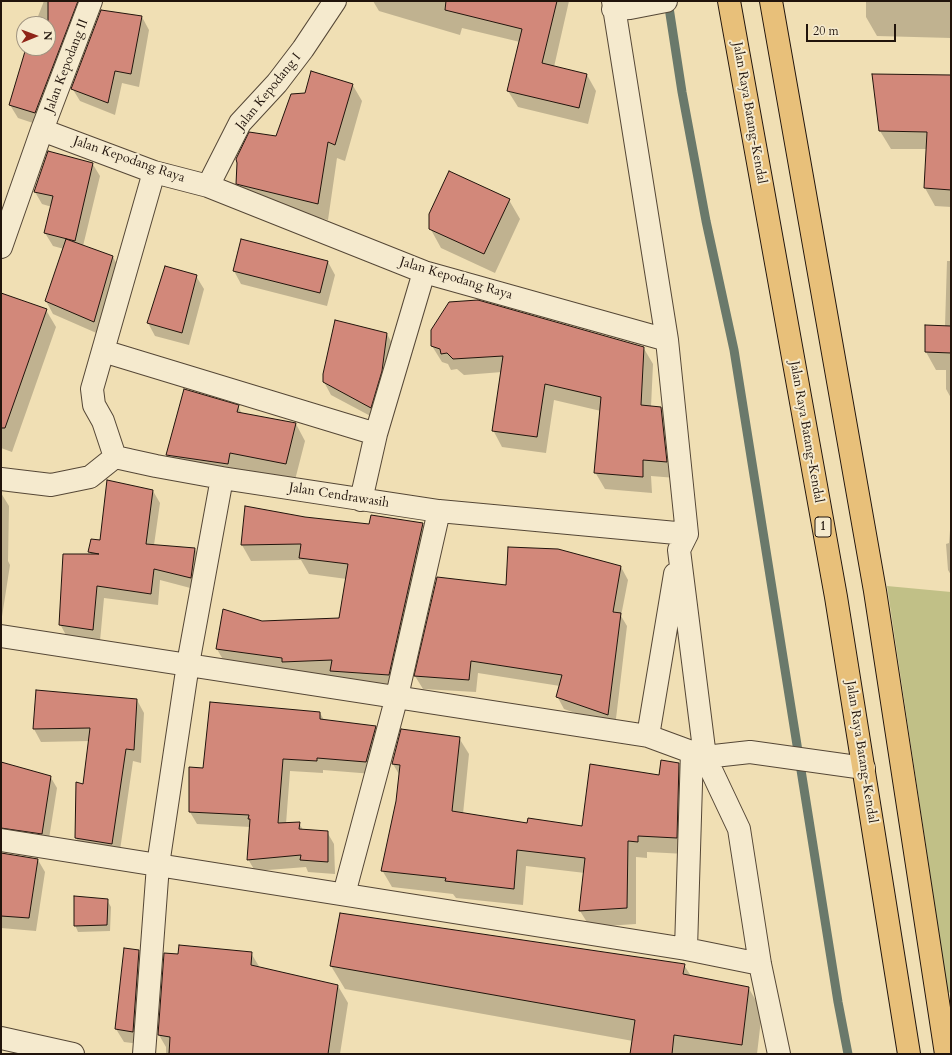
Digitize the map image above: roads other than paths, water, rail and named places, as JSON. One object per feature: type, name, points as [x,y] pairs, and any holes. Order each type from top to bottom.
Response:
[{"type":"highway","name":"Jalan Raya Batang-Kendal","points":[[729,1],[836,597],[908,1054]]},
{"type":"highway","points":[[771,1],[875,590],[946,1054]]},
{"type":"street","name":"Jalan Kepodang II","points":[[1,246],[42,130],[91,1]]},
{"type":"street","name":"Jalan Kepodang I","points":[[208,186],[240,123],[277,83],[303,49],[335,1]]},
{"type":"street","points":[[666,1],[619,6],[667,340],[683,542],[698,754],[686,949]]},
{"type":"street","name":"Jalan Kepodang Raya","points":[[42,130],[154,172],[208,186],[424,272],[667,340]]},
{"type":"street","points":[[1,479],[51,485],[90,478],[115,457],[103,421],[94,405],[92,389],[154,172]]},
{"type":"street","points":[[361,500],[376,434],[424,272]]},
{"type":"street","points":[[104,351],[376,434]]},
{"type":"street","name":"Jalan Cendrawasih","points":[[115,457],[222,478],[361,500],[683,542]]},
{"type":"street","points":[[144,1054],[158,865],[188,664],[222,478]]},
{"type":"street","points":[[344,894],[397,696],[439,511]]},
{"type":"street","points":[[648,736],[683,542]]},
{"type":"street","points":[[1,636],[648,736],[698,754],[750,752],[864,768]]},
{"type":"street","points":[[698,754],[739,829],[760,964],[779,1054]]},
{"type":"street","points":[[1,840],[686,949],[760,964]]},
{"type":"street","points":[[1,1038],[73,1054]]},
{"type":"waterway","points":[[668,1],[682,92],[706,221],[734,350],[838,1002],[848,1054]]}]
